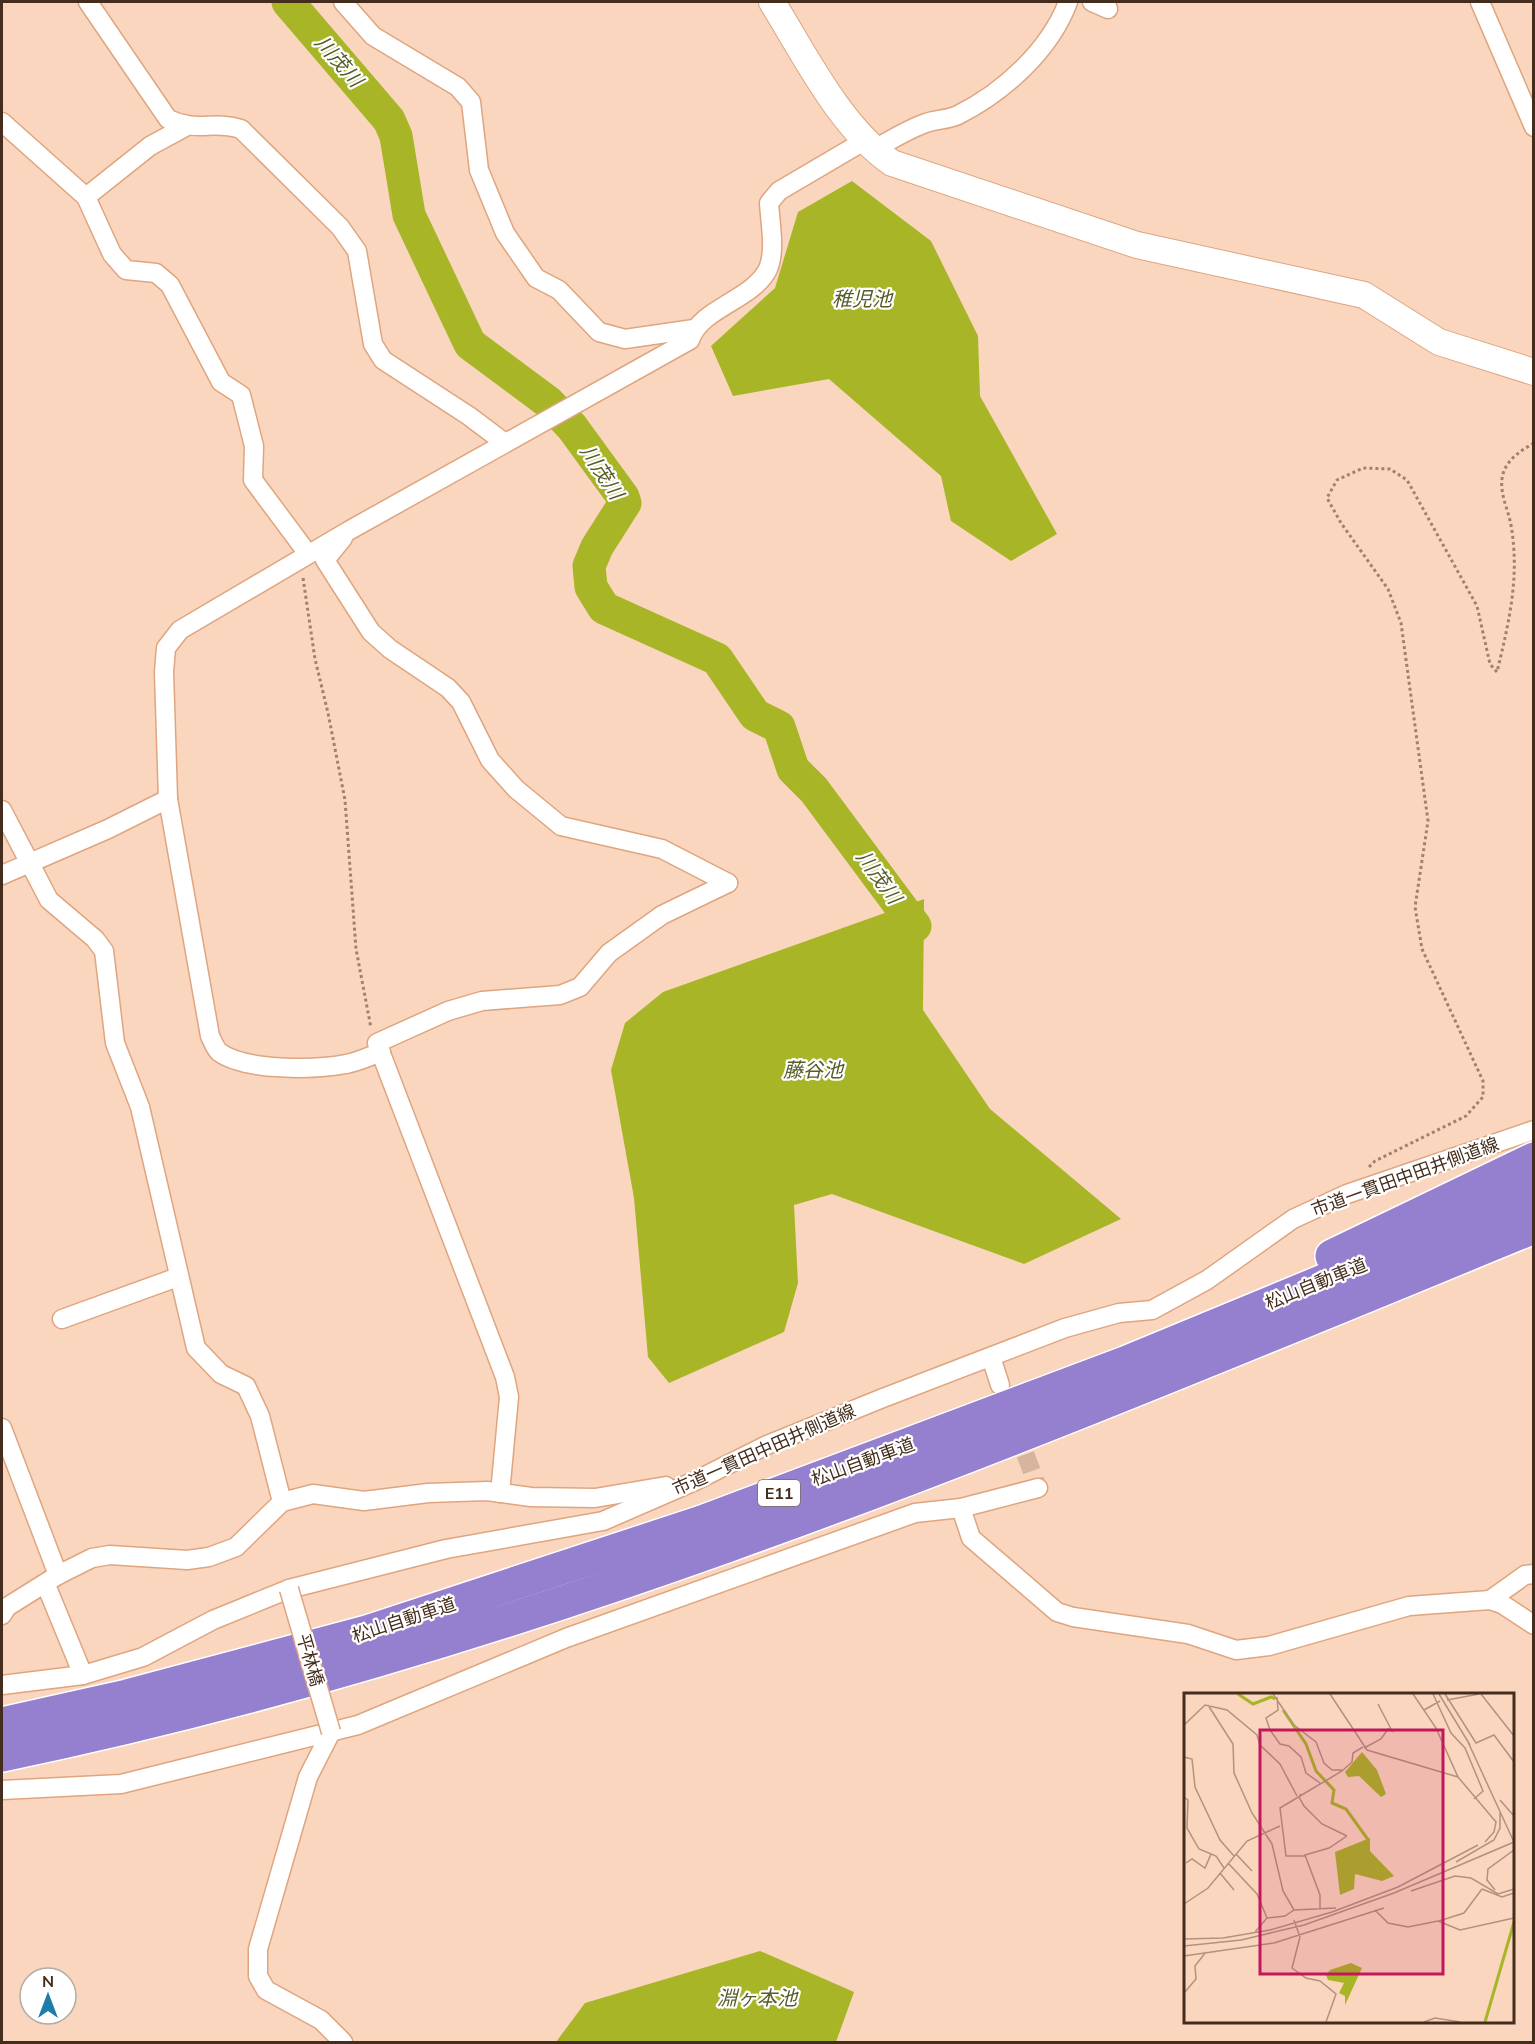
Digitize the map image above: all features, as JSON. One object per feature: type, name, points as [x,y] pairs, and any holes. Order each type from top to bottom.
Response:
[{"type":"highway","points":[[1032,1399],[1533,1159]]},
{"type":"highway","name":"松山自動車道","points":[[2,1724],[127,1696],[367,1632],[702,1522],[1032,1399],[1533,1194]]},
{"type":"highway","name":"松山自動車道","points":[[2,1755],[128,1729],[372,1663],[708,1553],[1089,1409],[1533,1227]]},
{"type":"highway","points":[[1089,1409],[1533,1248]]},
{"type":"street","points":[[88,2],[168,119],[185,127]]},
{"type":"street","points":[[343,2],[373,36],[458,87],[471,102],[479,170],[505,233],[536,278],[559,290],[599,332],[625,339],[693,328],[751,287],[768,269],[771,244],[769,203],[779,191],[868,146],[926,123],[956,116],[1016,76],[1046,44],[1062,19],[1068,2]]},
{"type":"street","points":[[772,2],[822,81],[868,146],[892,163],[946,183],[1137,245],[1364,295],[1439,342],[1533,372]]},
{"type":"street","points":[[1092,2],[1108,9],[1105,2]]},
{"type":"street","points":[[1480,2],[1533,127]]},
{"type":"street","points":[[2,122],[86,196],[112,254],[126,270],[156,273],[170,285],[221,382],[241,395],[254,446],[253,480],[316,557],[371,632],[390,649],[448,688],[460,702],[490,760],[516,789],[561,826],[662,849],[729,883],[662,915],[609,953],[580,987],[560,995],[483,1001],[448,1011],[347,1064],[278,1068],[227,1057],[217,1050],[210,1036],[168,799],[164,672],[166,648],[180,630],[316,557],[350,530],[690,340],[693,328]]},
{"type":"street","points":[[86,196],[150,146],[185,127],[226,124],[241,129],[340,227],[357,251],[373,344],[383,360],[469,416],[505,443]]},
{"type":"street","points":[[2,875],[108,829],[168,799]]},
{"type":"street","points":[[2,810],[49,900],[95,939],[104,951],[115,1042],[140,1107],[196,1348],[221,1374],[246,1386],[260,1416],[282,1502]]},
{"type":"street","points":[[379,1047],[505,1377],[509,1397],[500,1493]]},
{"type":"street","name":"市道一貫田中田井側道線","points":[[2,1685],[83,1675],[143,1657],[213,1620],[289,1589],[446,1549],[603,1521],[694,1481],[767,1445],[1065,1328],[1119,1313],[1152,1310],[1207,1281],[1293,1219],[1347,1194],[1533,1130]]},
{"type":"street","points":[[62,1319],[178,1277]]},
{"type":"street","points":[[991,1357],[1000,1385]]},
{"type":"street","points":[[2,1428],[83,1675]]},
{"type":"street","points":[[2,1615],[7,1607],[92,1558],[110,1555],[170,1560],[209,1557],[236,1547],[282,1502],[313,1494],[364,1501],[428,1493],[500,1493],[531,1497],[595,1498],[694,1481]]},
{"type":"street","points":[[2,1790],[121,1784],[358,1725],[566,1638],[915,1513],[961,1508],[1038,1488]]},
{"type":"street","points":[[961,1508],[971,1538],[1057,1612],[1073,1617],[1188,1634],[1236,1650],[1269,1646],[1408,1606],[1490,1600],[1502,1604],[1533,1625]]},
{"type":"street","points":[[1490,1600],[1512,1584],[1533,1574]]},
{"type":"street","name":"平林橋","points":[[289,1589],[331,1732]]},
{"type":"street","points":[[331,1732],[308,1777],[258,1948],[258,1976],[266,1990],[321,2020],[343,2043]]},
{"type":"path","points":[[1347,1194],[1375,1161],[1466,1116],[1482,1097],[1483,1081],[1422,949],[1415,908],[1428,821],[1401,624],[1388,589],[1341,523],[1327,498],[1337,480],[1363,468],[1390,469],[1407,480],[1477,606],[1490,664],[1497,672],[1508,626],[1517,565],[1511,523],[1501,486],[1504,470],[1516,455],[1533,443]]},
{"type":"path","points":[[316,557],[302,572],[315,659],[345,800],[356,949],[373,1036],[379,1047]]},
{"type":"water","name":"稚児池","points":[[852,181],[931,241],[978,336],[980,396],[1057,534],[1011,561],[951,521],[941,476],[829,379],[733,396],[711,346],[775,288],[798,212]]},
{"type":"water","name":"藤谷池","points":[[924,899],[923,1010],[990,1109],[1121,1219],[1024,1264],[832,1194],[794,1205],[798,1283],[784,1332],[669,1383],[648,1357],[634,1198],[611,1070],[625,1023],[663,992]]},
{"type":"water","name":"淵ヶ本池","points":[[760,1951],[854,1992],[836,2042],[556,2042],[585,2003]]},
{"type":"waterway","name":"川茂川","points":[[288,2],[389,120],[396,136],[409,215],[470,344],[548,402],[572,427],[623,497],[625,503],[597,547],[589,566],[591,587],[604,608],[717,659],[755,715],[779,727],[793,769],[814,790],[915,926]]},
{"type":"tunnel","points":[[1016,1429],[1038,1488]]}]
